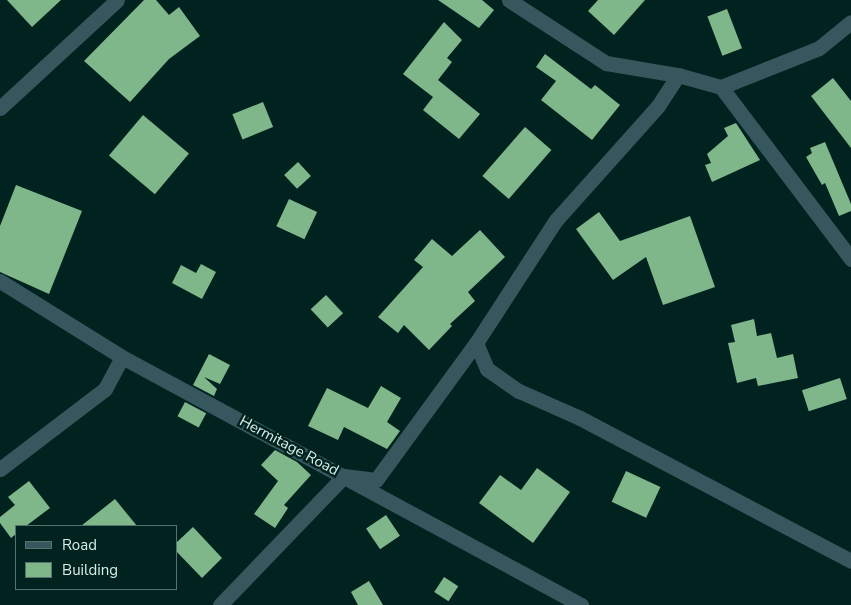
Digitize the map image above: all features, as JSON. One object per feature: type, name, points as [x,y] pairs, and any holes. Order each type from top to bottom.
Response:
[{"type":"street","points":[[0,108],[117,0]]},
{"type":"street","points":[[509,0],[606,63],[678,75],[721,87],[820,48],[851,22]]},
{"type":"street","points":[[220,605],[344,476],[376,480],[476,343],[556,220],[658,106],[678,75]]},
{"type":"street","points":[[721,87],[851,259]]},
{"type":"street","name":"Hermitage Road","points":[[0,280],[122,357],[581,605]]},
{"type":"street","points":[[476,343],[488,368],[520,391],[580,418],[851,561]]},
{"type":"street","points":[[0,469],[105,389],[122,357]]},
{"type":"building","points":[[7,0],[61,0],[32,27]]},
{"type":"building","points":[[144,0],[156,0],[169,15],[179,7],[200,36],[169,59],[130,102],[84,61]]},
{"type":"building","points":[[438,0],[482,0],[494,10],[479,28]]},
{"type":"building","points":[[598,0],[645,0],[614,35],[588,11]]},
{"type":"building","points":[[727,9],[742,48],[722,56],[707,17]]},
{"type":"building","points":[[444,22],[462,40],[447,58],[452,62],[438,80],[480,114],[459,139],[423,110],[433,97],[403,74]]},
{"type":"building","points":[[545,54],[591,89],[595,85],[620,105],[592,140],[541,100],[556,81],[536,67]]},
{"type":"building","points":[[833,78],[851,101],[851,148],[811,96]]},
{"type":"building","points":[[263,102],[273,127],[243,139],[232,114]]},
{"type":"building","points":[[143,115],[189,154],[155,194],[109,156]]},
{"type":"building","points":[[736,123],[760,160],[712,182],[705,165],[711,163],[707,154],[728,136],[724,128]]},
{"type":"building","points":[[525,127],[551,150],[509,199],[482,176]]},
{"type":"building","points":[[825,142],[851,204],[851,211],[839,216],[825,183],[822,185],[806,157],[812,153],[810,148]]},
{"type":"building","points":[[298,162],[311,176],[297,189],[284,175]]},
{"type":"building","points":[[16,185],[82,211],[49,294],[0,272],[0,226]]},
{"type":"building","points":[[289,199],[317,212],[304,239],[276,226]]},
{"type":"building","points":[[599,212],[620,241],[690,216],[715,287],[663,305],[646,257],[613,280],[576,229]]},
{"type":"building","points":[[480,230],[505,257],[468,292],[475,301],[450,324],[452,326],[429,350],[404,325],[398,333],[378,317],[423,267],[414,260],[432,239],[452,256]]},
{"type":"building","points":[[201,264],[216,272],[202,299],[172,283],[181,265],[196,273]]},
{"type":"building","points":[[326,295],[343,313],[328,328],[311,309]]},
{"type":"building","points":[[754,319],[757,336],[771,333],[777,358],[793,354],[798,378],[758,386],[756,378],[737,383],[728,343],[735,342],[731,325]]},
{"type":"building","points":[[209,354],[230,365],[220,384],[204,377],[217,389],[214,396],[193,385]]},
{"type":"building","points":[[840,378],[847,399],[809,411],[802,390]]},
{"type":"building","points":[[381,386],[401,398],[387,422],[400,431],[387,449],[344,427],[338,440],[308,426],[327,388],[368,408]]},
{"type":"building","points":[[185,402],[206,413],[199,427],[177,416]]},
{"type":"building","points":[[275,450],[297,462],[311,475],[284,505],[288,508],[275,528],[254,514],[278,481],[261,465]]},
{"type":"building","points":[[537,468],[570,492],[533,543],[479,503],[500,475],[521,490]]},
{"type":"building","points":[[626,471],[660,487],[646,518],[612,502]]},
{"type":"building","points":[[29,481],[50,508],[27,525],[15,525],[15,535],[11,538],[0,523],[0,517],[15,505],[8,497]]},
{"type":"building","points":[[115,499],[136,525],[82,525]]},
{"type":"building","points":[[386,515],[400,536],[380,549],[366,528]]},
{"type":"building","points":[[193,527],[222,558],[202,578],[178,553],[178,541]]},
{"type":"building","points":[[444,577],[458,586],[448,601],[434,592]]},
{"type":"building","points":[[369,581],[383,605],[358,605],[351,592]]}]
